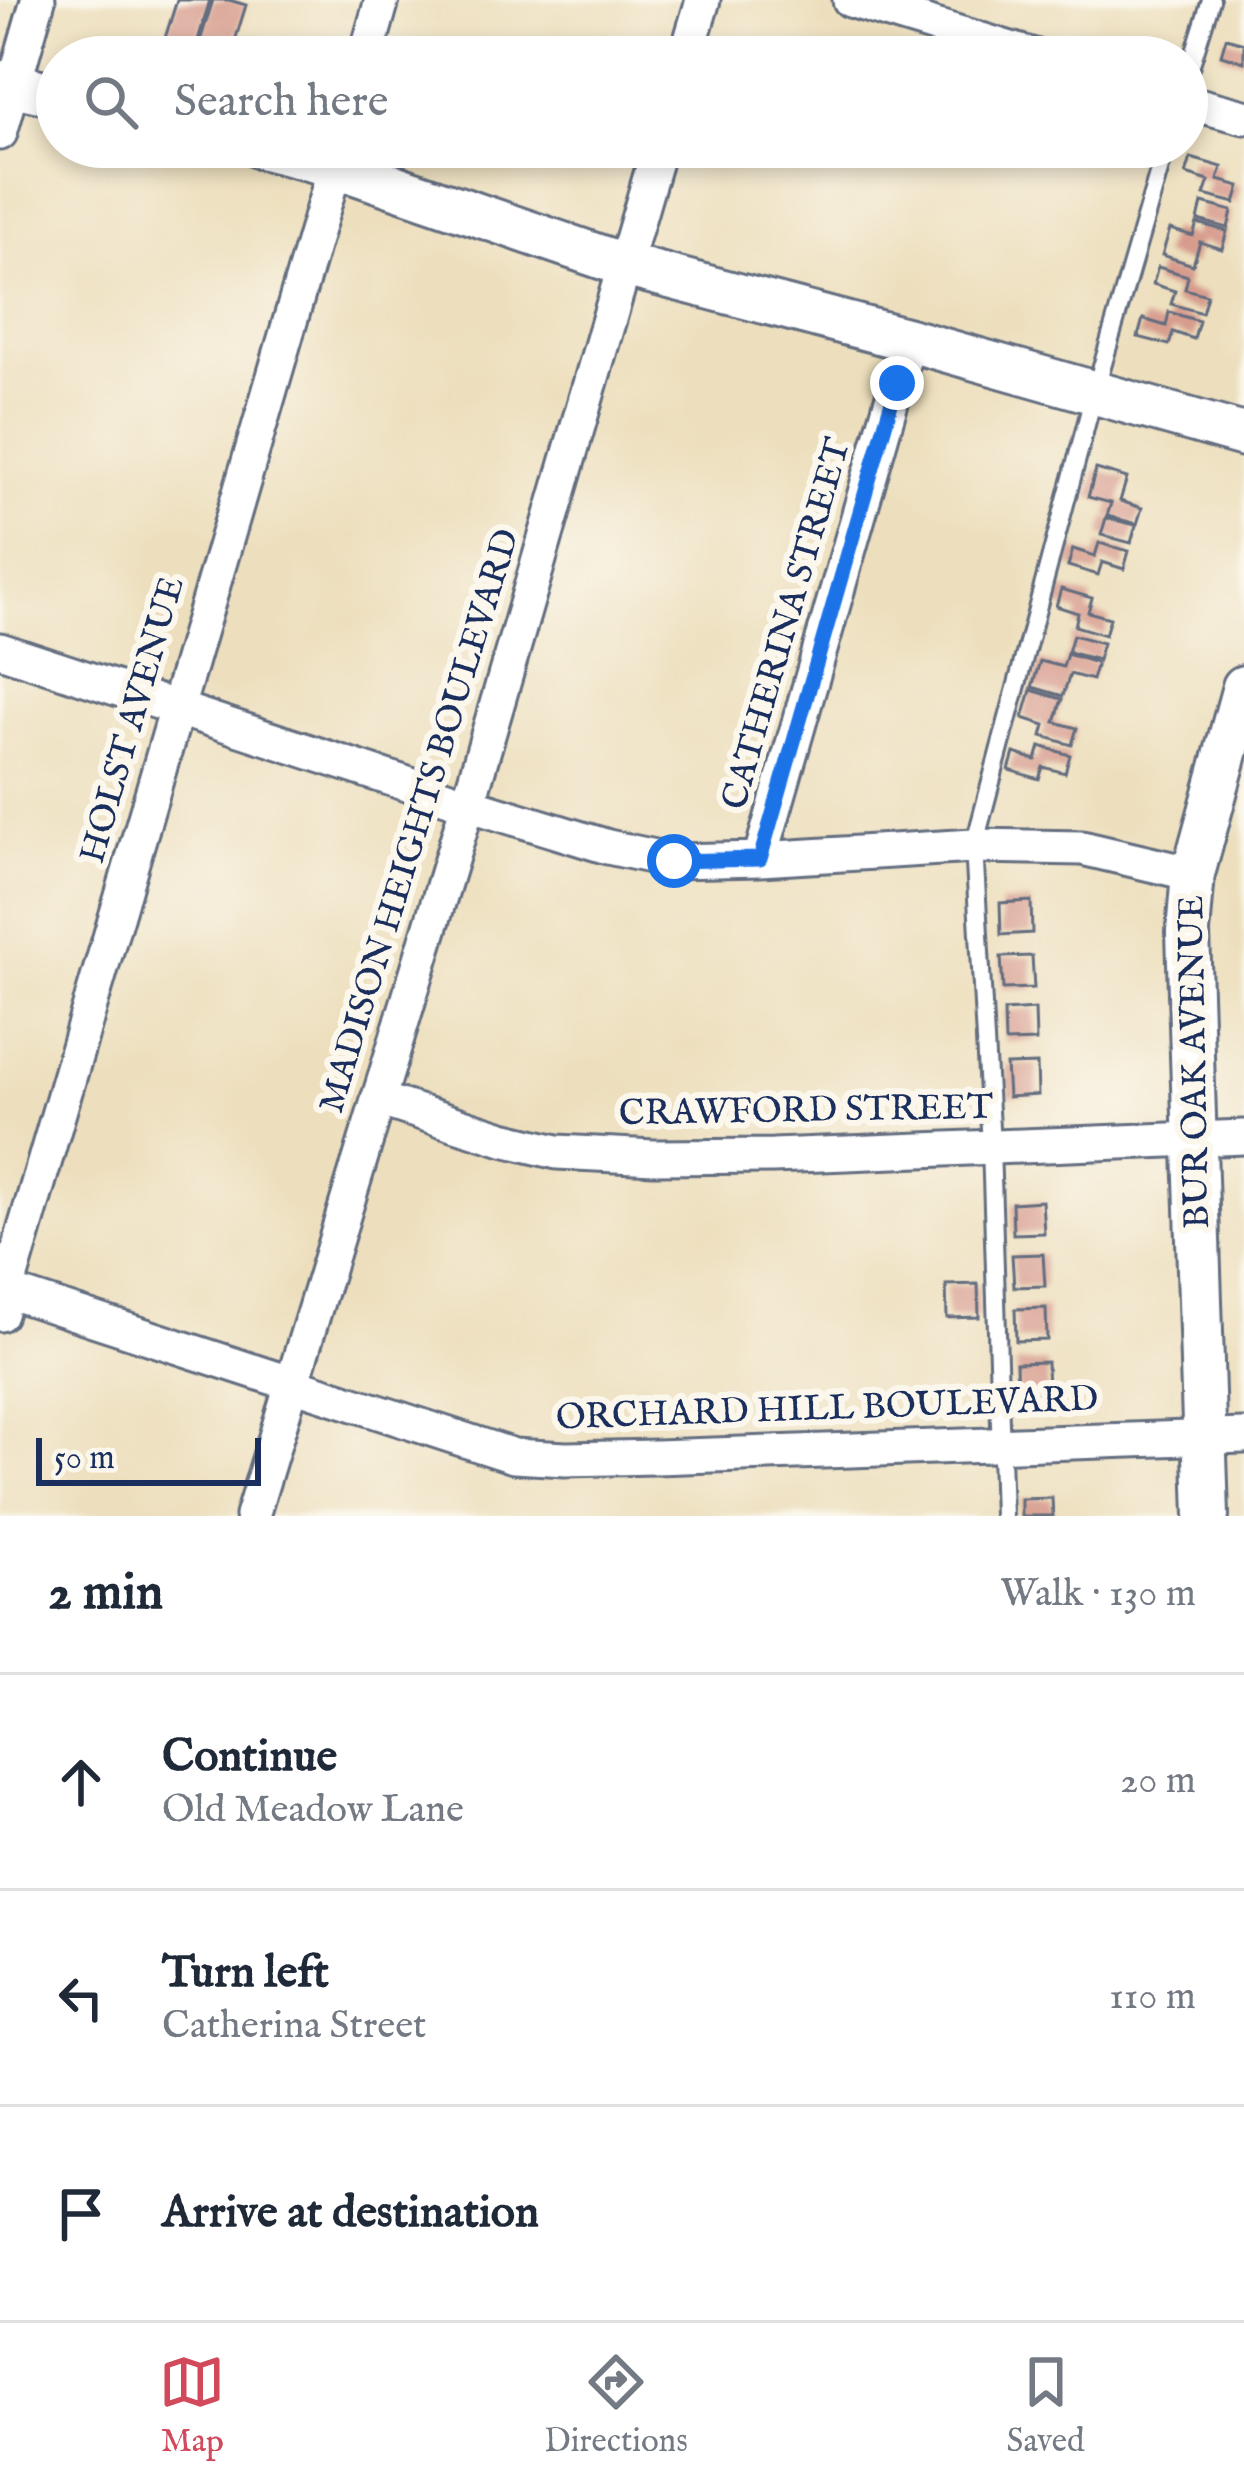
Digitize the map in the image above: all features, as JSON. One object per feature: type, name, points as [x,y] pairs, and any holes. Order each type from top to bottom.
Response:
[{"type":"street","points":[[0,133],[7,83],[38,0]]},
{"type":"street","points":[[372,36],[382,0]]},
{"type":"street","points":[[692,36],[703,0]]},
{"type":"street","points":[[850,0],[968,36]]},
{"type":"street","points":[[1208,108],[1244,117]]},
{"type":"street","name":"HOLST AVENUE","points":[[3,1302],[335,168]]},
{"type":"street","points":[[367,168],[624,265],[1244,435]]},
{"type":"street","name":"MADISON HEIGHTS BOULEVARD","points":[[252,1516],[468,804],[653,168]]},
{"type":"street","name":"CATHERINA STREET","points":[[760,859],[909,340]]},
{"type":"street","points":[[0,650],[468,804],[608,847],[674,861],[974,846],[1082,848],[1193,874]]},
{"type":"street","name":"BUR OAK AVENUE","points":[[1208,1516],[1224,1436],[1193,1139],[1188,932],[1193,874],[1244,687]]},
{"type":"street","name":"CRAWFORD STREET","points":[[378,1099],[557,1152],[654,1157],[1244,1137]]},
{"type":"street","name":"ORCHARD HILL BOULEVARD","points":[[3,1302],[292,1385],[514,1456],[566,1460],[1224,1436]]},
{"type":"lane","points":[[1200,36],[1211,0]]},
{"type":"lane","points":[[1003,1516],[991,1146],[974,846],[1095,391],[1160,168]]},
{"type":"building","points":[[177,0],[210,0],[199,36],[166,36]]},
{"type":"building","points":[[213,0],[246,5],[236,36],[202,36]]},
{"type":"building","points":[[1226,38],[1244,43],[1244,62],[1221,55]]},
{"type":"building","points":[[1208,163],[1222,167],[1218,180],[1240,186],[1235,203],[1204,195],[1209,181],[1186,174],[1188,168],[1208,168]]},
{"type":"building","points":[[1202,203],[1232,211],[1228,228],[1198,220]]},
{"type":"building","points":[[1197,223],[1227,231],[1222,249],[1200,242],[1193,265],[1162,255],[1170,229],[1193,236]]},
{"type":"building","points":[[1158,267],[1188,276],[1185,289],[1207,295],[1202,313],[1171,304],[1175,291],[1153,284]]},
{"type":"building","points":[[1169,312],[1199,321],[1194,339],[1173,332],[1169,345],[1138,337],[1143,319],[1166,326]]},
{"type":"building","points":[[1096,469],[1127,478],[1120,501],[1142,508],[1137,524],[1107,516],[1111,503],[1088,497]]},
{"type":"building","points":[[1106,518],[1136,525],[1131,543],[1101,535]]},
{"type":"building","points":[[1099,543],[1129,551],[1124,569],[1102,562],[1098,575],[1068,566],[1073,549],[1095,556]]},
{"type":"building","points":[[1061,589],[1092,598],[1088,612],[1110,618],[1105,635],[1075,626],[1078,613],[1056,606]]},
{"type":"building","points":[[1073,635],[1103,643],[1098,660],[1068,652]]},
{"type":"building","points":[[1067,654],[1097,663],[1092,680],[1070,674],[1063,696],[1032,687],[1040,661],[1063,667]]},
{"type":"building","points":[[1031,690],[1062,699],[1055,722],[1077,728],[1072,745],[1042,736],[1045,725],[1023,718]]},
{"type":"building","points":[[1040,746],[1070,755],[1065,773],[1043,767],[1039,779],[1009,770],[1014,753],[1036,760]]},
{"type":"building","points":[[1031,901],[1032,933],[1001,935],[1000,903]]},
{"type":"building","points":[[1032,956],[1034,988],[1003,989],[1001,957]]},
{"type":"building","points":[[1035,1009],[1036,1041],[1005,1042],[1004,1011]]},
{"type":"building","points":[[1037,1064],[1038,1095],[1008,1097],[1006,1065]]},
{"type":"building","points":[[1042,1201],[1044,1233],[1013,1234],[1012,1203]]},
{"type":"building","points":[[1043,1254],[1045,1286],[1014,1287],[1012,1255]]},
{"type":"building","points":[[978,1284],[979,1317],[947,1318],[946,1285]]},
{"type":"building","points":[[1046,1308],[1047,1340],[1016,1341],[1015,1309]]},
{"type":"building","points":[[1047,1362],[1048,1393],[1017,1395],[1016,1363]]},
{"type":"building","points":[[1052,1498],[1053,1516],[1021,1516],[1021,1499]]},
{"type":"route","points":[[674,861],[760,859],[897,383]]}]
